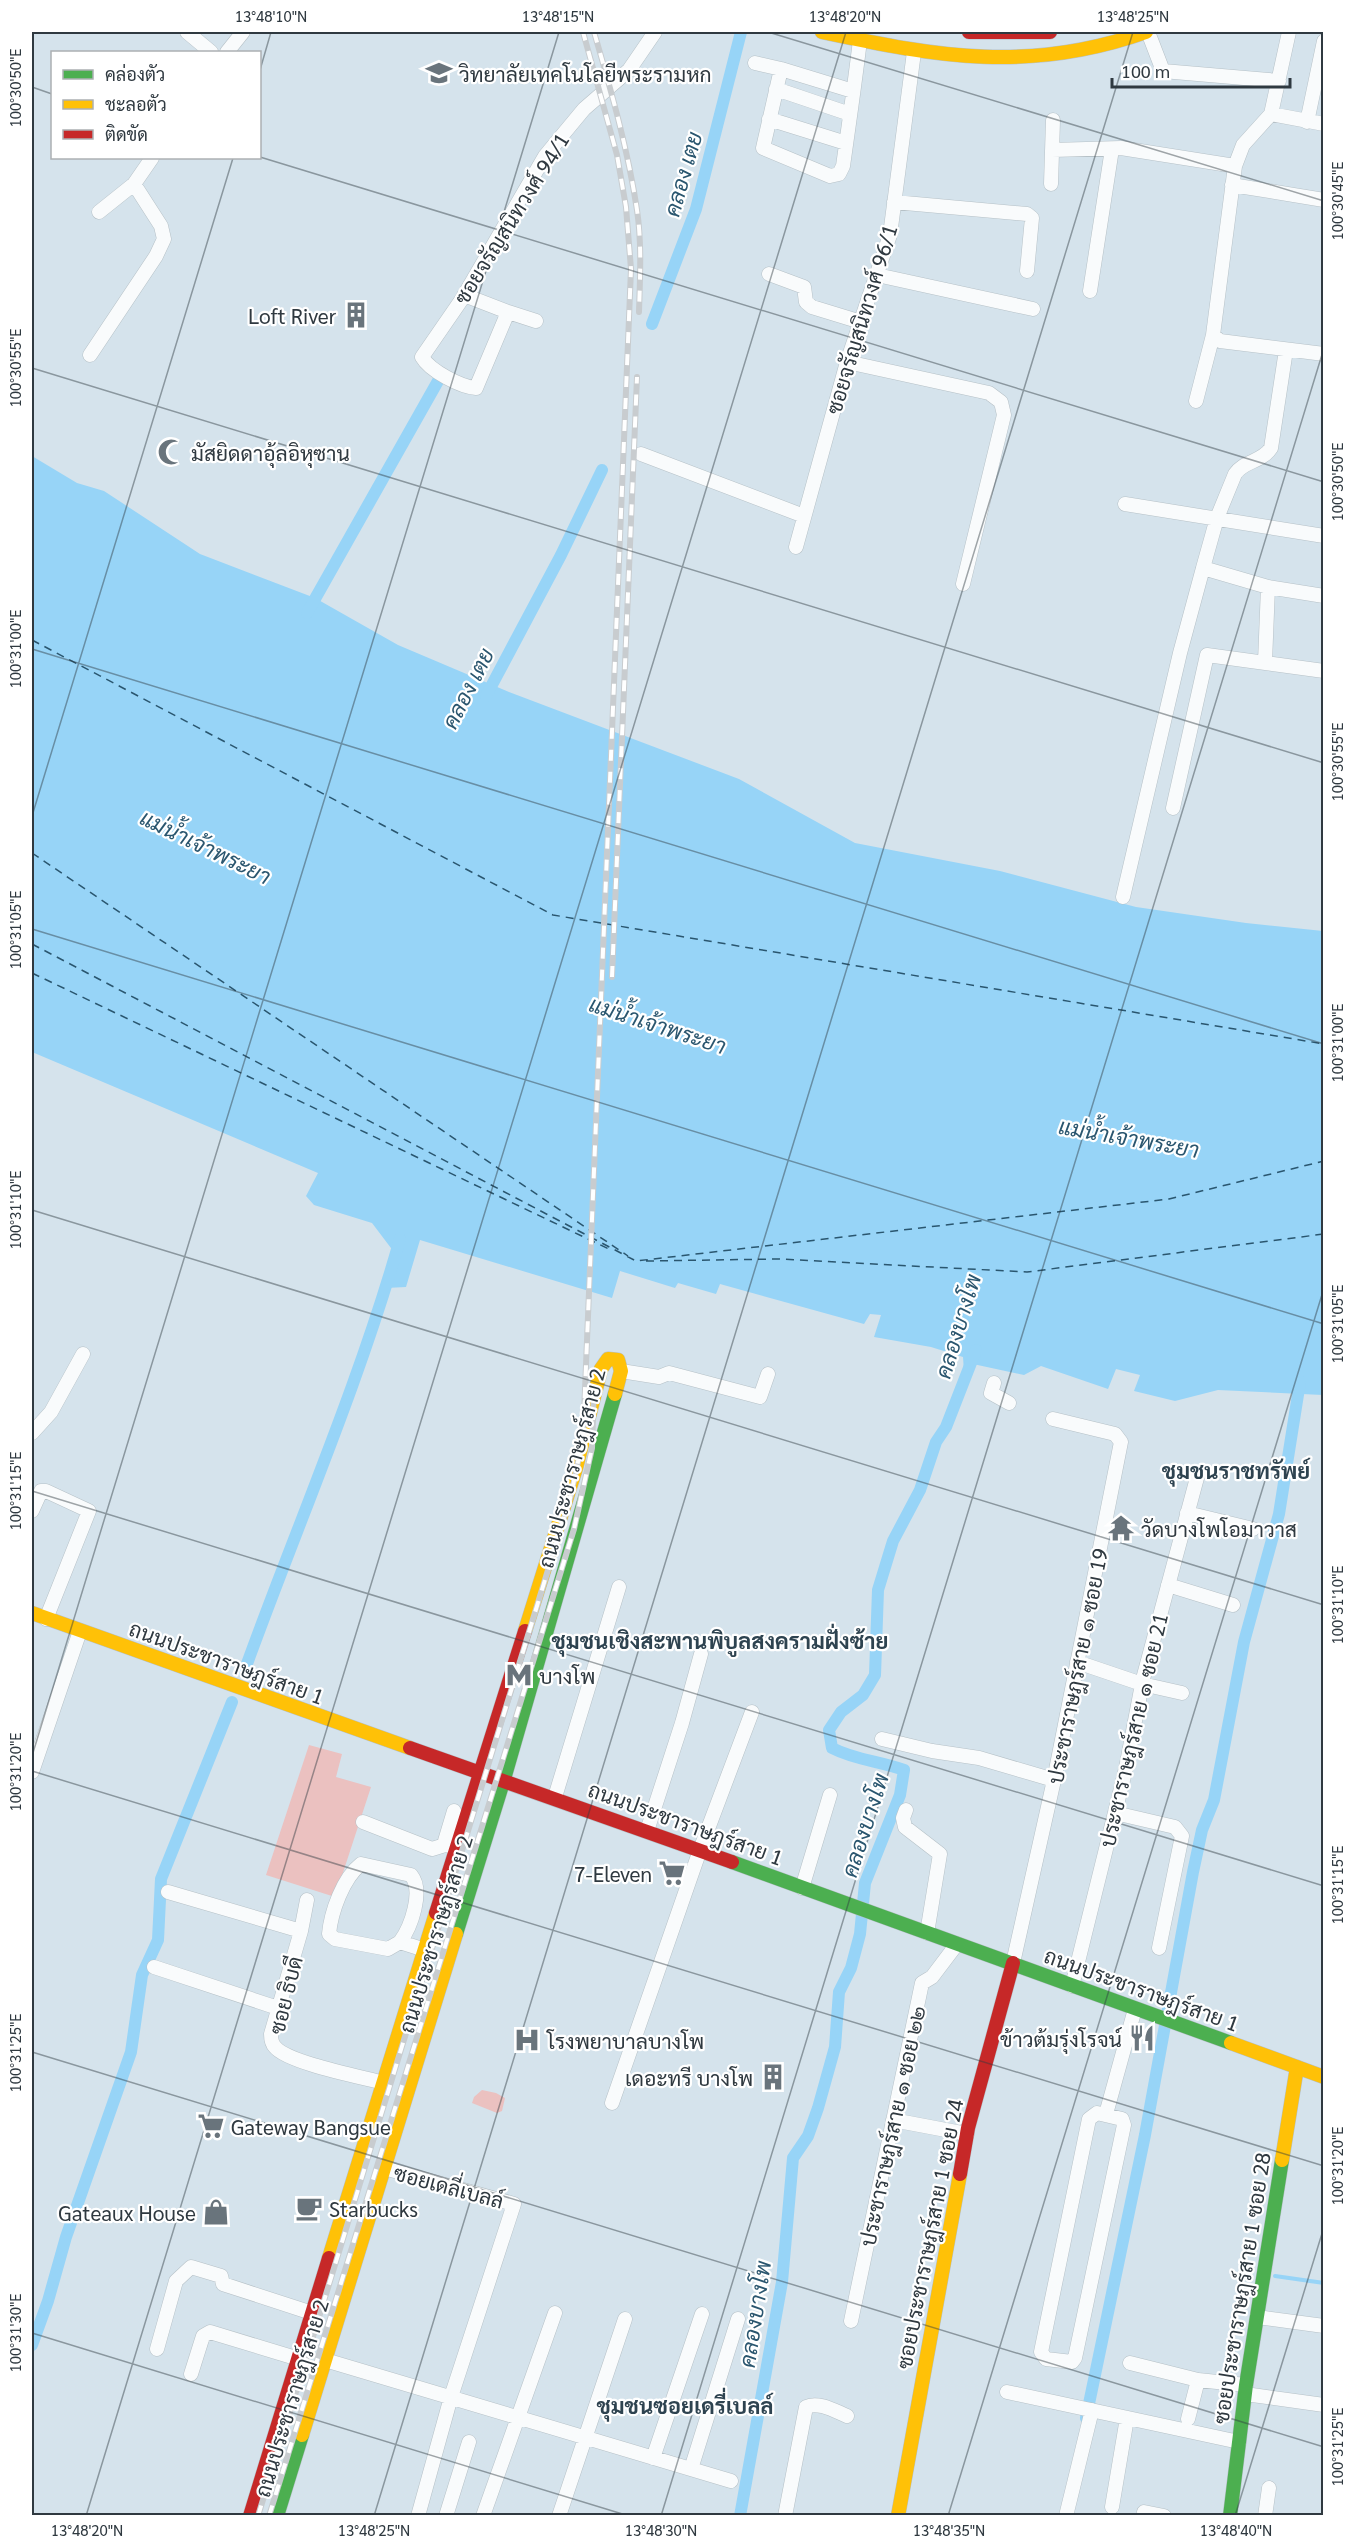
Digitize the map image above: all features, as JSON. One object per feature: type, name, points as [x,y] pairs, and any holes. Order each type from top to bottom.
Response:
[{"type":"main road","points":[[822,32],[914,52],[1009,58],[1055,56],[1094,49],[1147,32]]},
{"type":"main road","points":[[969,32],[1050,32]]},
{"type":"main road","name":"ถนนประชาราษฎร์สาย 2","points":[[250,2516],[358,2160],[425,1950],[451,1846],[480,1771],[576,1468],[601,1369],[604,1363],[613,1358],[621,1363],[621,1371],[504,1779],[278,2512]]},
{"type":"main road","name":"ถนนประชาราษฎร์สาย 1","points":[[32,1613],[305,1713],[555,1797],[1323,2077]]},
{"type":"main road","name":"ซอยประชาราษฎร์สาย 1 ซอย 24","points":[[898,2516],[967,2134],[1013,1963]]},
{"type":"main road","name":"ซอยประชาราษฎร์สาย 1 ซอย 28","points":[[1230,2516],[1246,2390],[1297,2067]]},
{"type":"main road","points":[[358,2160],[384,2168]]},
{"type":"main road","points":[[255,2502],[278,2512]]},
{"type":"street","points":[[187,32],[210,51]]},
{"type":"street","points":[[228,51],[243,32]]},
{"type":"street","name":"ซอยจรัญสนิทวงศ์ 94/1","points":[[508,312],[476,388],[426,364],[422,357],[464,295],[545,156],[584,109],[629,70],[655,32]]},
{"type":"street","points":[[1147,32],[1163,71],[1279,81]]},
{"type":"street","points":[[1196,401],[1213,335],[1235,166],[1244,145],[1271,114],[1289,32]]},
{"type":"street","points":[[1319,32],[1323,33]]},
{"type":"street","points":[[782,69],[764,148],[831,176],[839,174],[843,166],[860,40]]},
{"type":"street","points":[[1307,122],[1323,41]]},
{"type":"street","name":"ซอยจรัญสนิทวงศ์ 96/1","points":[[796,547],[847,362],[890,235],[914,52]]},
{"type":"street","points":[[755,63],[854,91]]},
{"type":"street","points":[[776,89],[850,114]]},
{"type":"street","points":[[1271,114],[1323,123]]},
{"type":"street","points":[[769,119],[846,143]]},
{"type":"street","points":[[1051,184],[1053,120]]},
{"type":"street","points":[[1052,150],[1121,148],[1235,166]]},
{"type":"street","points":[[1090,291],[1112,149]]},
{"type":"street","points":[[99,212],[134,184],[151,159]]},
{"type":"street","points":[[90,355],[156,256],[164,239],[160,226],[134,184]]},
{"type":"street","points":[[1232,185],[1323,200]]},
{"type":"street","points":[[894,202],[1028,214],[1032,218],[1027,271]]},
{"type":"street","points":[[769,274],[804,287],[806,302],[812,308],[861,322]]},
{"type":"street","points":[[877,274],[1033,309]]},
{"type":"street","points":[[464,295],[536,321]]},
{"type":"street","points":[[1213,335],[1220,341],[1323,354]]},
{"type":"street","points":[[1123,897],[1180,653],[1217,518],[1238,469],[1265,456],[1270,448],[1286,350]]},
{"type":"street","points":[[847,362],[989,393],[1004,406],[1002,424],[963,584]]},
{"type":"street","points":[[641,454],[804,516]]},
{"type":"street","points":[[1125,504],[1323,536]]},
{"type":"street","points":[[1203,568],[1268,587],[1323,596]]},
{"type":"street","points":[[1265,662],[1268,587]]},
{"type":"street","points":[[1173,808],[1207,655],[1323,670]]},
{"type":"street","points":[[32,1433],[51,1412],[83,1354]]},
{"type":"street","points":[[621,1371],[659,1377],[669,1373],[760,1396],[768,1374]]},
{"type":"street","points":[[994,1383],[991,1392],[1009,1403]]},
{"type":"street","name":"ประชาราษฎร์สาย ๑ ซอย 19","points":[[1013,1963],[1054,1780],[1121,1442],[1115,1434],[1053,1419]]},
{"type":"street","name":"ประชาราษฎร์สาย ๑ ซอย 21","points":[[1072,1986],[1115,1813],[1142,1684],[1198,1474]]},
{"type":"street","points":[[32,1511],[41,1491],[46,1491],[89,1511],[46,1619]]},
{"type":"street","points":[[1187,1512],[1253,1529]]},
{"type":"street","points":[[1168,1585],[1233,1605]]},
{"type":"street","points":[[555,1797],[619,1587]]},
{"type":"street","points":[[32,1772],[80,1631]]},
{"type":"street","points":[[647,1831],[682,1723],[701,1654]]},
{"type":"street","points":[[1077,1662],[1142,1684],[1182,1693]]},
{"type":"street","points":[[612,2103],[700,1851],[752,1712]]},
{"type":"street","points":[[882,1739],[932,1752],[979,1758],[1054,1780]]},
{"type":"street","points":[[802,1888],[830,1795]]},
{"type":"street","points":[[906,1810],[903,1818],[905,1827],[940,1854],[927,1933]]},
{"type":"street","points":[[363,1822],[425,1847],[438,1849],[451,1846],[454,1811]]},
{"type":"street","points":[[1115,1813],[1175,1827],[1182,1836],[1159,1948]]},
{"type":"street","points":[[400,1942],[410,1921],[417,1888],[415,1880],[411,1875],[361,1864],[353,1870],[346,1883],[329,1934],[335,1939],[388,1949],[400,1942],[425,1950]]},
{"type":"street","points":[[168,1892],[301,1931]]},
{"type":"street","name":"ซอย ธิบดี","points":[[308,1900],[271,2034],[274,2047],[283,2054],[384,2083]]},
{"type":"street","name":"ประชาราษฎร์สาย ๑ ซอย ๒๒","points":[[850,2321],[922,1983],[932,1977],[957,1944]]},
{"type":"street","points":[[154,1967],[278,2008]]},
{"type":"street","points":[[1106,2114],[1135,2009]]},
{"type":"street","points":[[1097,2113],[1106,2114],[1122,2119],[1124,2125],[1075,2358],[1072,2362],[1046,2359],[1041,2352],[1089,2119],[1097,2113]]},
{"type":"street","points":[[893,2120],[967,2134]]},
{"type":"street","name":"ซอยเดลี่เบลล์","points":[[384,2168],[514,2204],[451,2397]]},
{"type":"street","points":[[157,2349],[176,2282],[191,2267],[221,2276],[223,2284],[312,2313]]},
{"type":"street","points":[[483,2516],[555,2313]]},
{"type":"street","points":[[653,2458],[702,2314]]},
{"type":"street","points":[[1257,2317],[1323,2326]]},
{"type":"street","points":[[559,2516],[625,2319]]},
{"type":"street","points":[[691,2469],[738,2319]]},
{"type":"street","points":[[191,2374],[203,2336],[210,2332],[298,2359]]},
{"type":"street","points":[[325,2360],[731,2481]]},
{"type":"street","points":[[1130,2363],[1198,2380],[1323,2405]]},
{"type":"street","points":[[1188,2419],[1198,2380]]},
{"type":"street","points":[[1007,2392],[1239,2442]]},
{"type":"street","points":[[421,2515],[451,2397]]},
{"type":"street","points":[[785,2516],[806,2407],[812,2404],[819,2405],[847,2416]]},
{"type":"street","points":[[1066,2516],[1087,2409]]},
{"type":"street","points":[[1112,2507],[1127,2418]]},
{"type":"street","points":[[446,2516],[469,2442]]},
{"type":"street","points":[[1265,2516],[1269,2488]]},
{"type":"street","points":[[1144,2512],[1164,2516]]},
{"type":"shaded area","points":[[309,1745],[342,1754],[336,1777],[371,1787],[335,1897],[266,1875]]},
{"type":"shaded area","points":[[482,2090],[505,2098],[502,2111],[497,2113],[472,2103],[474,2097]]},
{"type":"water","name":"แม่น้ำเจ้าพระยา","points":[[32,456],[77,483],[104,491],[200,554],[315,598],[398,645],[509,692],[739,779],[855,843],[1000,871],[1136,907],[1246,923],[1323,931],[1323,1395],[1218,1390],[1175,1401],[1134,1391],[1140,1375],[1116,1369],[1108,1389],[1041,1366],[1024,1375],[973,1364],[964,1372],[963,1357],[931,1347],[874,1337],[881,1315],[870,1314],[864,1324],[720,1284],[716,1294],[678,1283],[675,1288],[620,1271],[612,1298],[420,1240],[406,1287],[386,1288],[392,1281],[397,1256],[372,1223],[314,1205],[306,1196],[318,1173],[32,1052]]},
{"type":"waterway","name":"คลอง เตย","points":[[652,324],[696,209],[741,32]]},
{"type":"waterway","points":[[307,613],[438,381]]},
{"type":"waterway","name":"คลอง เตย","points":[[486,696],[561,555],[602,470]]},
{"type":"waterway","points":[[244,1672],[346,1403],[400,1239]]},
{"type":"waterway","name":"คลองบางโพ","points":[[740,2516],[782,2282],[793,2158],[808,2136],[818,2108],[835,2047],[839,1992],[851,1968],[860,1934],[865,1883],[900,1795],[904,1770],[832,1748],[829,1730],[841,1712],[863,1695],[875,1675],[878,1590],[893,1541],[920,1490],[936,1442],[946,1427],[976,1350]]},
{"type":"waterway","points":[[1086,2418],[1145,2135],[1193,1872],[1202,1830],[1214,1800],[1244,1642],[1279,1514],[1300,1382]]},
{"type":"waterway","points":[[32,2345],[48,2301],[66,2237],[131,2052],[142,1975],[158,1940],[161,1879],[232,1702]]},
{"type":"waterway","points":[[1275,2276],[1324,2283]]},
{"type":"ferry route","points":[[32,640],[553,915],[1324,1044]]},
{"type":"ferry route","points":[[32,853],[628,1256]]},
{"type":"ferry route","points":[[32,944],[636,1261],[1169,1199],[1324,1161]]},
{"type":"ferry route","points":[[32,973],[611,1250]]},
{"type":"ferry route","points":[[646,1261],[779,1259],[1027,1272],[1324,1234]]},
{"type":"railway","points":[[258,2516],[571,1495],[583,1438],[631,269],[626,207],[617,155],[583,32]]},
{"type":"railway","points":[[594,32],[624,143],[637,210],[640,248],[639,312]]},
{"type":"railway","points":[[612,977],[637,377]]},
{"type":"railway","points":[[269,2516],[574,1529],[592,1448],[594,1388]]},
{"type":"traffic: fast","points":[[456,1934],[504,1779],[615,1394]]},
{"type":"traffic: fast","points":[[732,1862],[1231,2043]]},
{"type":"traffic: fast","points":[[1230,2516],[1246,2385],[1282,2160]]},
{"type":"traffic: fast","points":[[277,2516],[302,2435]]},
{"type":"traffic: slow","points":[[822,32],[906,48],[984,57],[1023,57],[1063,53],[1104,45],[1146,32]]},
{"type":"traffic: slow","points":[[525,1631],[576,1468],[601,1369],[608,1359],[618,1360],[621,1371],[615,1394]]},
{"type":"traffic: slow","points":[[32,1613],[410,1748]]},
{"type":"traffic: slow","points":[[329,2258],[436,1913]]},
{"type":"traffic: slow","points":[[302,2435],[456,1934]]},
{"type":"traffic: slow","points":[[1231,2043],[1324,2077]]},
{"type":"traffic: slow","points":[[1282,2160],[1297,2067]]},
{"type":"traffic: slow","points":[[898,2516],[960,2174]]},
{"type":"traffic: jam","points":[[969,32],[1050,32]]},
{"type":"traffic: jam","points":[[436,1913],[525,1631]]},
{"type":"traffic: jam","points":[[410,1748],[732,1862]]},
{"type":"traffic: jam","points":[[960,2174],[968,2128],[1013,1963]]},
{"type":"traffic: jam","points":[[250,2516],[329,2258]]},
{"type":"place","name":"วิทยาลัยเทคโนโลยีพระรามหก","points":[[439,73]]},
{"type":"place","name":"Loft River","points":[[356,315]]},
{"type":"place","name":"มัสยิดดาอุ้ลอิหุซาน","points":[[171,452]]},
{"type":"place","name":"วัดบางโพโอมาวาส","points":[[1121,1528]]},
{"type":"place","name":"บางโพ","points":[[519,1675]]},
{"type":"place","name":"7-Eleven","points":[[672,1873]]},
{"type":"place","name":"ข้าวต้มรุ่งโรจน์","points":[[1142,2038]]},
{"type":"place","name":"โรงพยาบาลบางโพ","points":[[527,2040]]},
{"type":"place","name":"เดอะทรี บางโพ","points":[[773,2077]]},
{"type":"place","name":"Gateway Bangsue","points":[[211,2126]]},
{"type":"place","name":"Starbucks","points":[[309,2208]]},
{"type":"place","name":"Gateaux House","points":[[216,2212]]},
{"type":"district","name":"ชุมชนราชทรัพย์","points":[[1236,1470]]},
{"type":"district","name":"ชุมชนเชิงสะพานพิบูลสงครามฝั่งซ้าย","points":[[720,1640]]},
{"type":"district","name":"ชุมชนซอยเดรี่เบลล์","points":[[685,2405]]}]
